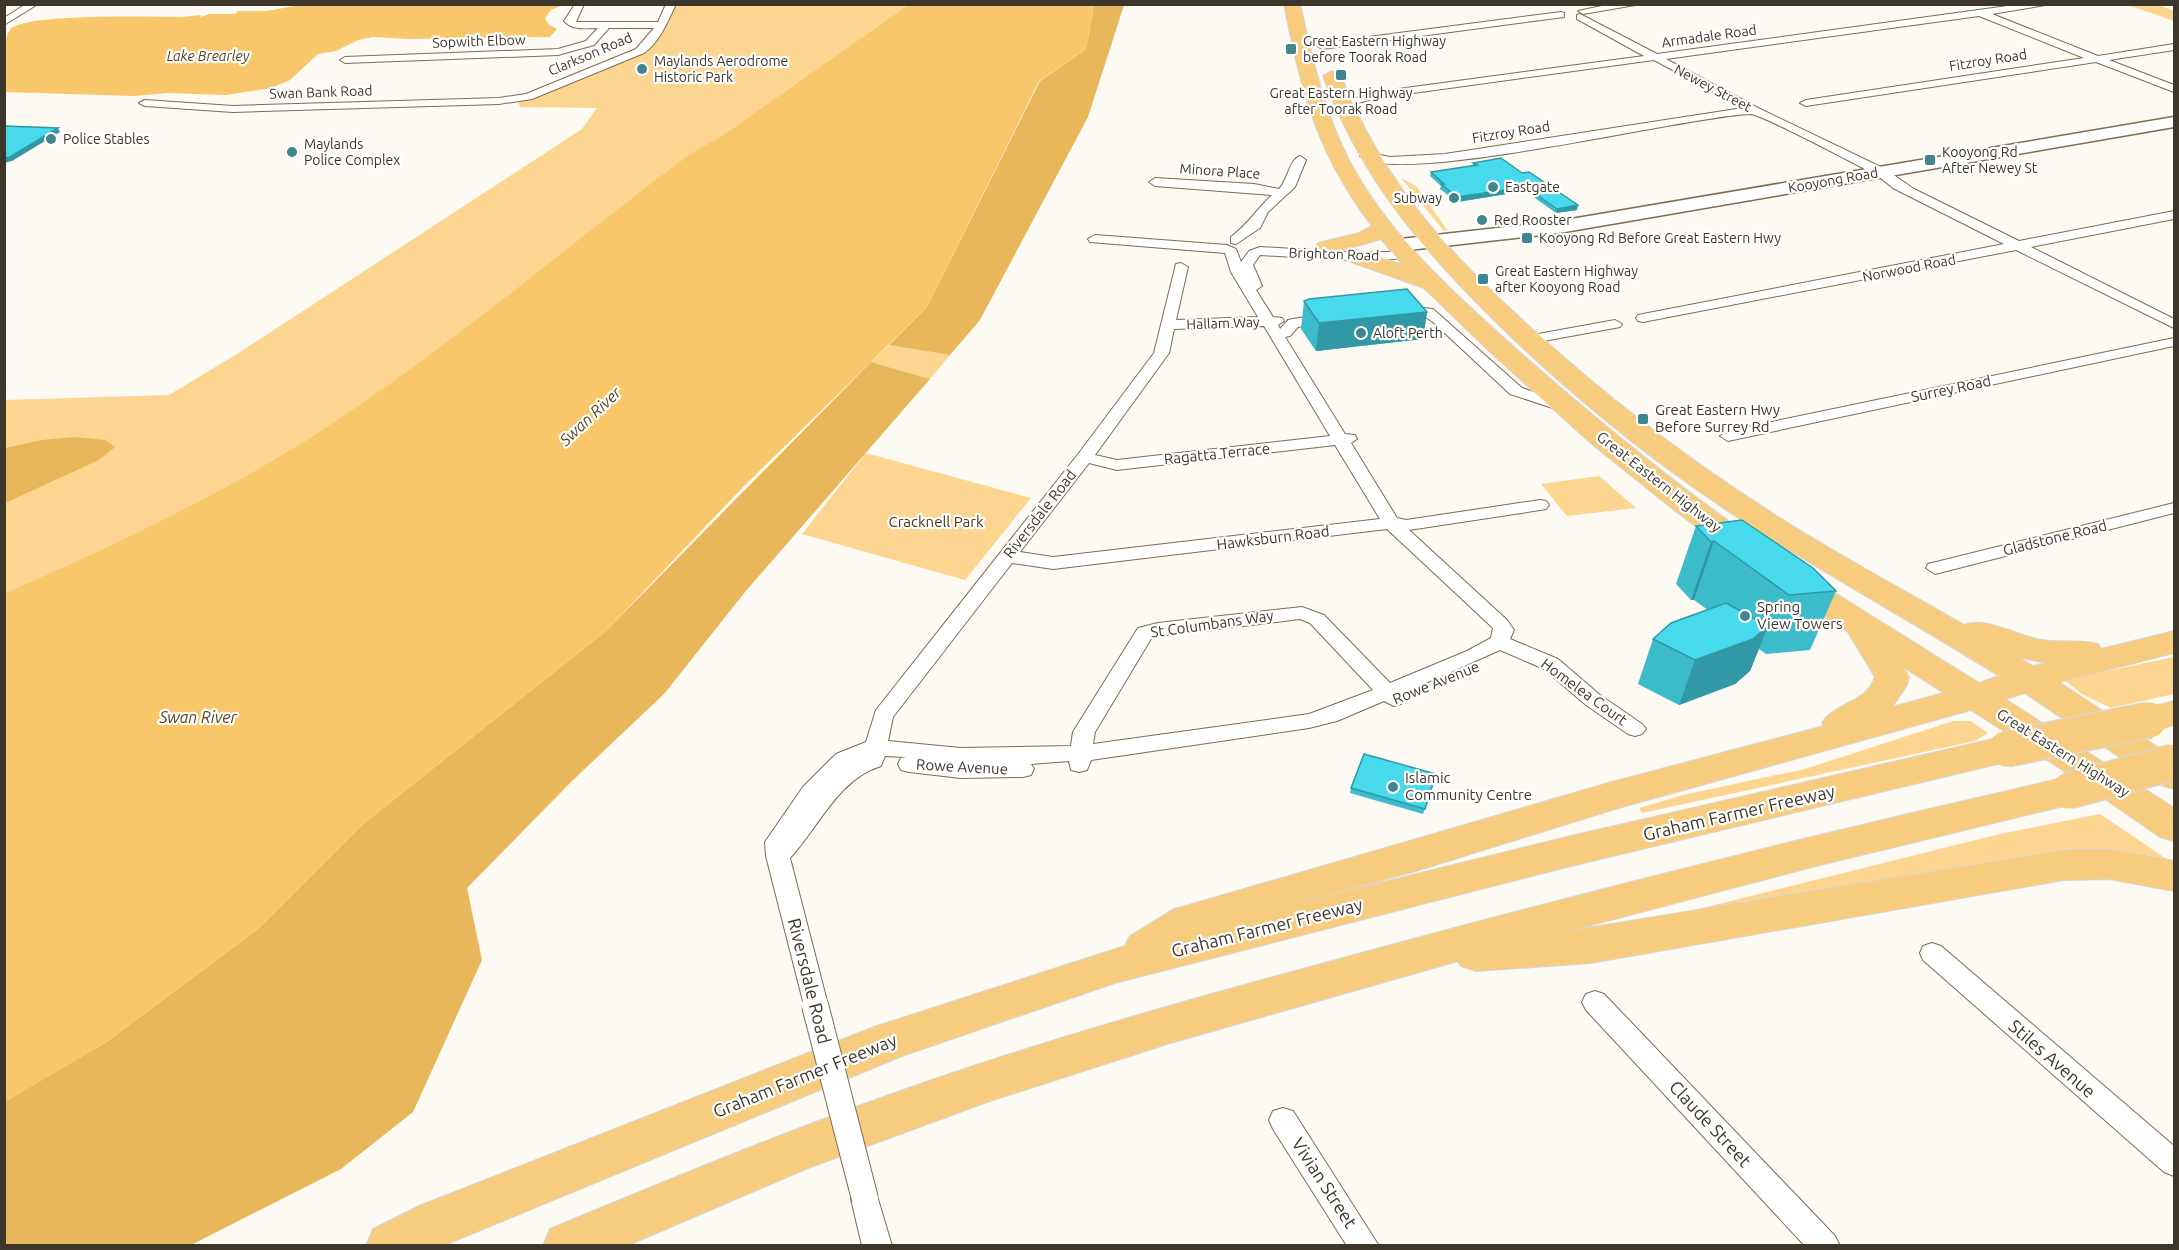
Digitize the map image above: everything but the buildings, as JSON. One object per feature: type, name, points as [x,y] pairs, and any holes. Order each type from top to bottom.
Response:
[{"type":"highway","name":"Great Eastern Highway","points":[[1292,4],[1312,84],[1329,138],[1350,180],[1398,242],[1435,284],[1484,333],[1565,407],[1704,519],[1861,626],[2074,759],[2175,827]]},
{"type":"highway","name":"Great Eastern Highway","points":[[1319,36],[1340,99],[1366,156],[1378,174],[1434,246],[1527,340],[1602,405],[1719,492],[1778,530],[2110,729],[2175,776]]},
{"type":"highway","points":[[1326,248],[1367,238],[1398,242]]},
{"type":"highway","points":[[1359,257],[1435,284]]},
{"type":"highway","points":[[1904,604],[2033,651],[2058,654],[2168,643]]},
{"type":"highway","points":[[1799,745],[1866,710],[1886,691],[1892,677],[1861,626]]},
{"type":"highway","points":[[1115,966],[1189,921],[1321,880],[1416,856],[1612,796],[1975,697],[2028,679],[2168,643]]},
{"type":"highway","name":"Graham Farmer Freeway","points":[[391,1245],[436,1223],[890,1041],[1115,966],[1571,851],[2006,749],[2162,716]]},
{"type":"highway","points":[[2110,729],[2158,746],[2175,756]]},
{"type":"highway","points":[[568,1245],[766,1161],[936,1099],[1091,1047],[1257,998],[1729,872],[2068,791],[2175,762]]},
{"type":"highway","points":[[1405,959],[1591,946],[2064,865],[2109,864],[2175,876]]},
{"type":"street","points":[[4,22],[34,4]]},
{"type":"street","points":[[580,4],[569,21],[573,25],[661,25]]},
{"type":"street","name":"Clarkson Road","points":[[499,100],[528,97],[640,51],[646,47],[661,25],[671,4]]},
{"type":"street","points":[[1319,36],[1350,41],[1559,10],[1582,14],[1637,4]]},
{"type":"street","points":[[1958,4],[2175,90]]},
{"type":"street","name":"Armadale Road","points":[[1340,99],[2047,4]]},
{"type":"street","name":"Newey Street","points":[[1582,14],[1656,58],[1846,157],[1849,162],[1910,189],[2175,324]]},
{"type":"street","name":"Sopwith Elbow","points":[[345,60],[558,52],[590,43],[605,26]]},
{"type":"street","name":"Fitzroy Road","points":[[1806,103],[2175,47]]},
{"type":"street","name":"Swan Bank Road","points":[[145,103],[233,109],[499,100]]},
{"type":"street","name":"Fitzroy Road","points":[[1366,156],[1390,161],[1416,161],[1754,110]]},
{"type":"street","name":"Kooyong Road","points":[[1398,242],[1434,246],[1481,242],[1491,237],[2175,122]]},
{"type":"street","points":[[1231,246],[1255,225],[1263,210],[1293,181],[1300,160]]},
{"type":"street","name":"Fitzroy Road","points":[[1378,174],[1416,161]]},
{"type":"street","name":"Minora Place","points":[[1155,182],[1254,188],[1282,193]]},
{"type":"street","name":"Norwood Road","points":[[1642,318],[2175,215]]},
{"type":"street","points":[[1255,225],[1257,248],[1246,265],[1248,274],[1344,440],[1399,524],[1508,616],[1516,638],[1506,645]]},
{"type":"street","points":[[1095,239],[1257,248]]},
{"type":"street","name":"Brighton Road","points":[[1257,248],[1359,257],[1398,242]]},
{"type":"street","points":[[1231,246],[1238,272],[1277,325]]},
{"type":"street","name":"Brighton Road","points":[[1257,248],[1326,248]]},
{"type":"street","name":"Riversdale Road","points":[[877,1245],[814,1005],[778,856],[790,845],[843,776],[875,754],[883,715],[1085,457],[1161,353],[1181,267]]},
{"type":"street","points":[[1384,312],[1428,312],[1516,391],[1565,407]]},
{"type":"street","points":[[1277,325],[1340,316]]},
{"type":"street","points":[[1527,340],[1615,324]]},
{"type":"street","name":"Hallam Way","points":[[1169,325],[1277,325]]},
{"type":"street","name":"Surrey Road","points":[[1728,436],[2175,342]]},
{"type":"street","name":"Ragatta Terrace","points":[[1085,457],[1117,465],[1344,440]]},
{"type":"street","name":"Hawksburn Road","points":[[1006,556],[1053,563],[1399,524],[1540,505]]},
{"type":"street","name":"Gladstone Road","points":[[1935,568],[2175,508]]},
{"type":"street","name":"St Columbans Way","points":[[1079,758],[1084,732],[1136,642],[1145,632],[1158,629],[1302,613],[1317,619],[1350,651],[1389,695]]},
{"type":"street","name":"Rowe Avenue","points":[[875,754],[970,770],[1322,729],[1389,695],[1494,659],[1506,645]]},
{"type":"street","name":"Homelea Court","points":[[1506,645],[1551,664],[1593,700],[1635,729]]},
{"type":"street","name":"Stiles Avenue","points":[[1932,953],[2175,1163]]},
{"type":"street","name":"Claude Street","points":[[1595,1002],[1825,1245]]},
{"type":"street","name":"Vivian Street","points":[[1283,1120],[1364,1245]]},
{"type":"green space","points":[[673,5],[908,5],[723,135],[690,154],[455,337],[308,439],[235,482],[159,522],[5,593],[4,400],[169,395],[237,354],[582,129],[597,108],[520,107],[517,99],[641,51]]},
{"type":"green space","points":[[2128,5],[2159,5],[2174,11],[2174,21]]},
{"type":"green space","points":[[1401,178],[1416,186],[1448,231],[1443,230]]},
{"type":"green space","points":[[889,345],[950,355],[930,379],[871,362]]},
{"type":"green space","name":"Cracknell Park","points":[[866,453],[1031,498],[965,580],[802,534]]},
{"type":"green space","points":[[1599,476],[1636,508],[1567,516],[1541,484]]},
{"type":"green space","points":[[2174,657],[2174,694],[2111,708],[2082,694],[2064,680]]},
{"type":"green space","points":[[1953,721],[1971,721],[1988,733],[1975,741],[1642,813],[1639,808],[1683,795],[1805,769]]},
{"type":"green space","points":[[2100,814],[2174,864],[2093,857],[1696,914],[1694,910],[2000,834]]},
{"type":"shaded area","points":[[1094,5],[1124,5],[1088,117],[980,320],[950,355],[889,345],[927,307],[1040,81],[1086,49]]},
{"type":"shaded area","points":[[871,362],[930,379],[745,592],[664,694],[572,781],[467,888],[482,960],[413,1112],[341,1169],[191,1245],[5,1245],[4,1102],[105,1043],[258,929],[362,825],[606,631]]},
{"type":"shaded area","points":[[74,437],[105,440],[115,447],[99,460],[5,503],[5,448],[42,440]]},
{"type":"water","name":"Lake Brearley","points":[[299,5],[563,5],[551,10],[545,18],[549,25],[557,29],[550,37],[410,39],[373,37],[358,40],[336,51],[318,54],[290,80],[271,88],[226,95],[167,93],[134,96],[5,92],[3,60],[5,43],[10,30],[20,25],[63,18],[201,15],[200,17],[210,14],[235,14],[238,11],[267,11]]},
{"type":"water","name":"Swan River","points":[[908,5],[1094,5],[1086,49],[1039,81],[927,307],[744,486],[606,631],[362,825],[258,929],[105,1043],[5,1102],[5,593],[159,522],[235,482],[308,439],[454,337],[690,154],[723,135]]},
{"type":"place","name":"Great Eastern Highway before Toorak Road","points":[[1291,49]]},
{"type":"place","name":"Maylands Aerodrome Historic Park","points":[[642,69]]},
{"type":"place","name":"Great Eastern Highway after Toorak Road","points":[[1341,75]]},
{"type":"place","name":"Police Stables","points":[[51,139]]},
{"type":"place","name":"Maylands Police Complex","points":[[292,152]]},
{"type":"place","name":"Kooyong Rd After Newey St","points":[[1930,160]]},
{"type":"place","name":"Eastgate","points":[[1493,187]]},
{"type":"place","name":"Subway","points":[[1454,198]]},
{"type":"place","name":"Red Rooster","points":[[1482,220]]},
{"type":"place","name":"Kooyong Rd Before Great Eastern Hwy","points":[[1527,238]]},
{"type":"place","name":"Great Eastern Highway after Kooyong Road","points":[[1483,279]]},
{"type":"place","name":"Aloft Perth","points":[[1361,333]]},
{"type":"place","name":"Great Eastern Hwy Before Surrey Rd","points":[[1643,419]]},
{"type":"place","name":"Spring View Towers","points":[[1745,616]]},
{"type":"place","name":"Islamic Community Centre","points":[[1393,787]]}]
